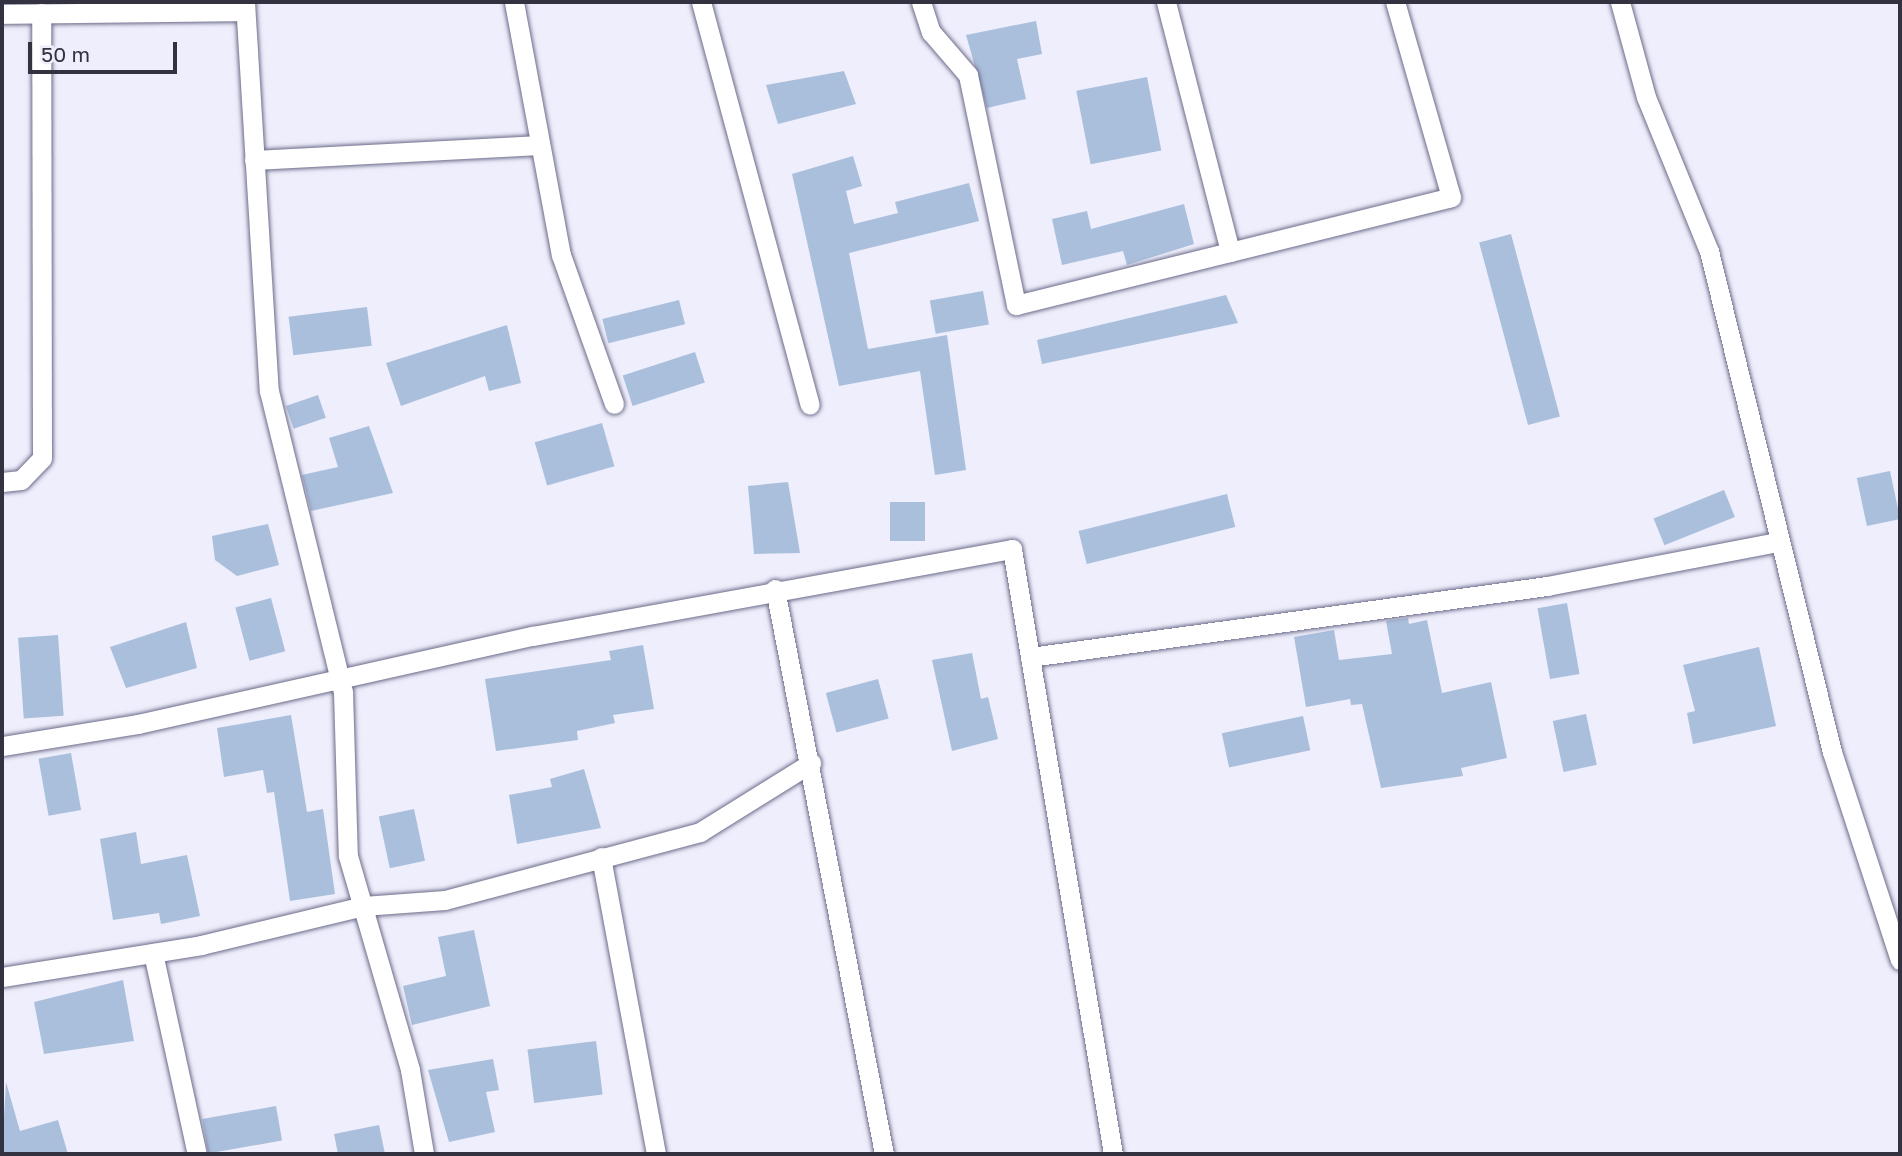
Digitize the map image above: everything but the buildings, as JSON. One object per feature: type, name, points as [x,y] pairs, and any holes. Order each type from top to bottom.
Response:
[{"type":"street","points":[[514,2],[561,255],[614,404]]},
{"type":"street","points":[[701,2],[810,405]]},
{"type":"street","points":[[921,2],[931,32],[968,75],[1016,305],[1451,197],[1395,2]]},
{"type":"street","points":[[1166,2],[1230,252]]},
{"type":"street","points":[[1620,2],[1646,97],[1709,251],[1778,542],[1832,752],[1900,960]]},
{"type":"street","points":[[2,14],[245,6],[269,391],[339,675],[348,856],[410,1070],[425,1154]]},
{"type":"street","points":[[2,482],[21,480],[42,458],[41,13]]},
{"type":"street","points":[[254,160],[540,145]]},
{"type":"street","points":[[1030,657],[1547,586],[1778,542]]},
{"type":"street","points":[[2,746],[138,724],[339,675],[775,589],[1012,549],[1113,1154]]},
{"type":"street","points":[[775,589],[811,763],[884,1154]]},
{"type":"street","points":[[2,977],[153,953],[363,906],[444,900],[700,832],[811,763]]},
{"type":"street","points":[[601,857],[656,1154]]},
{"type":"street","points":[[153,953],[197,1154]]}]
